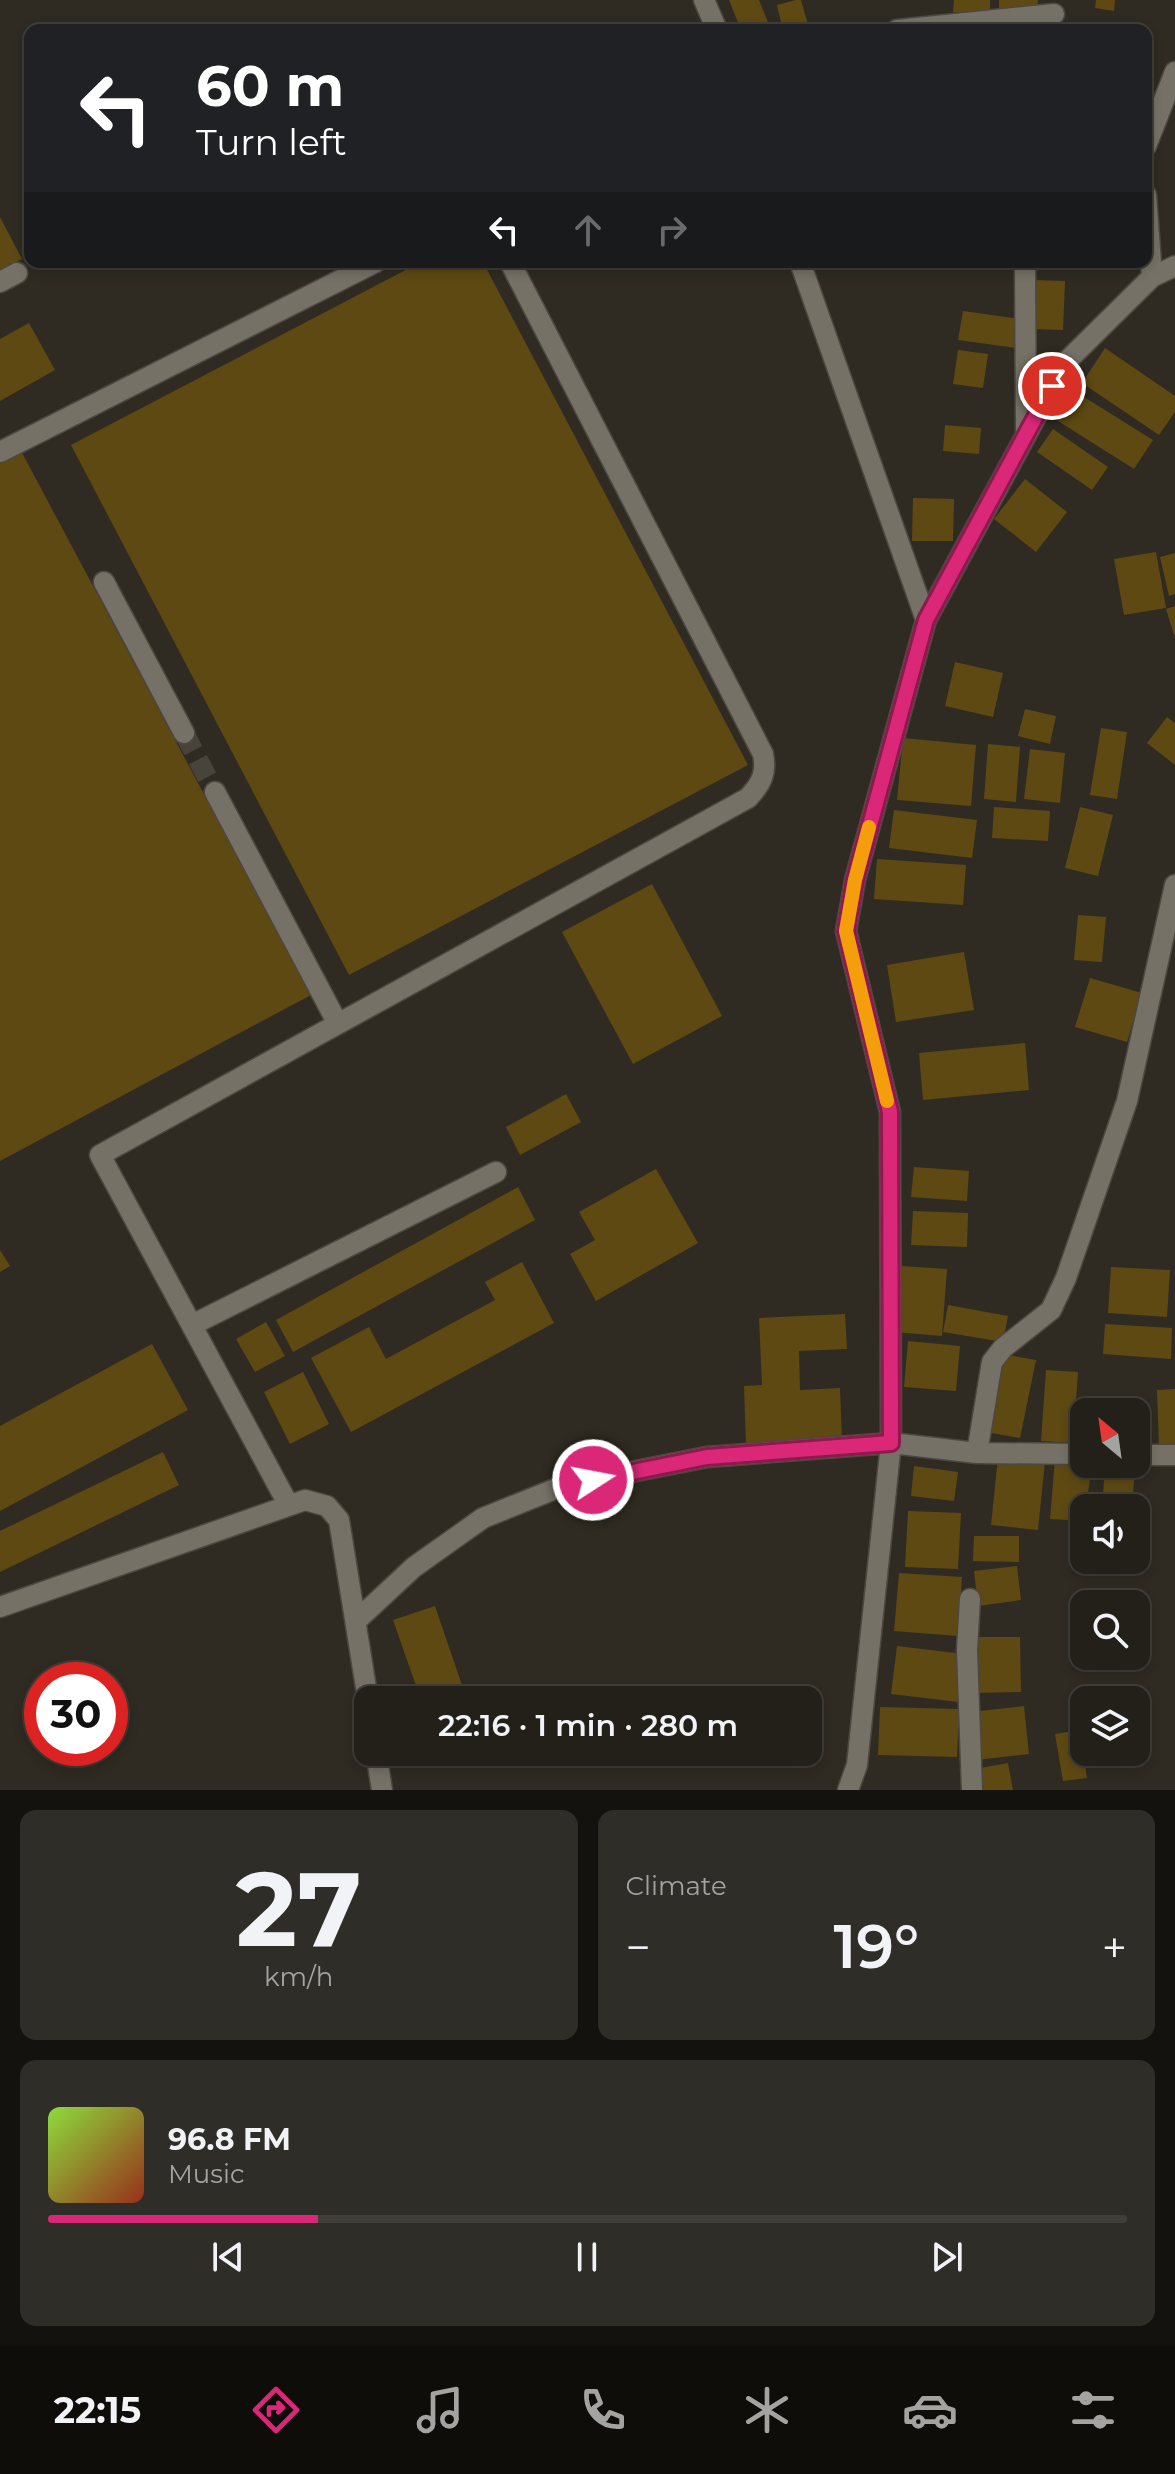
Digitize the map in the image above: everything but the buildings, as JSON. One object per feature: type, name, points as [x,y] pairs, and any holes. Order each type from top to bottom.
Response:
[{"type":"street","points":[[704,0],[714,24]]},
{"type":"street","points":[[960,24],[1054,15]]},
{"type":"street","points":[[1152,131],[1175,72]]},
{"type":"street","points":[[848,1790],[857,1765],[891,1443],[890,1112],[846,931],[855,880],[926,620],[1065,363],[1152,277],[1175,266]]},
{"type":"street","points":[[0,452],[364,268]]},
{"type":"street","points":[[288,1504],[100,1155],[748,798],[759,785],[766,769],[763,754],[513,268]]},
{"type":"street","points":[[802,268],[926,620]]},
{"type":"street","points":[[1025,268],[1026,434]]},
{"type":"street","points":[[1151,268],[1152,277]]},
{"type":"street","points":[[104,582],[184,733]]},
{"type":"street","points":[[215,792],[338,1024]]},
{"type":"street","points":[[977,1453],[992,1362],[1003,1348],[1051,1310],[1072,1263],[1127,1101],[1175,885]]},
{"type":"street","points":[[192,1325],[496,1172]]},
{"type":"street","points":[[356,1621],[414,1567],[483,1518],[565,1485],[707,1457],[891,1443],[977,1453],[1070,1454]]},
{"type":"street","points":[[1150,1455],[1175,1455]]},
{"type":"street","points":[[0,1607],[305,1500],[327,1506],[339,1520],[366,1686]]},
{"type":"street","points":[[970,1599],[967,1650],[972,1790]]},
{"type":"street","points":[[378,1766],[382,1790]]},
{"type":"tunnel","points":[[184,733],[215,792]]},
{"type":"slow traffic","points":[[869,827],[846,931],[887,1101]]},
{"type":"route","points":[[593,1480],[707,1457],[891,1443],[890,1112],[846,931],[855,880],[926,620],[1052,386]]}]
